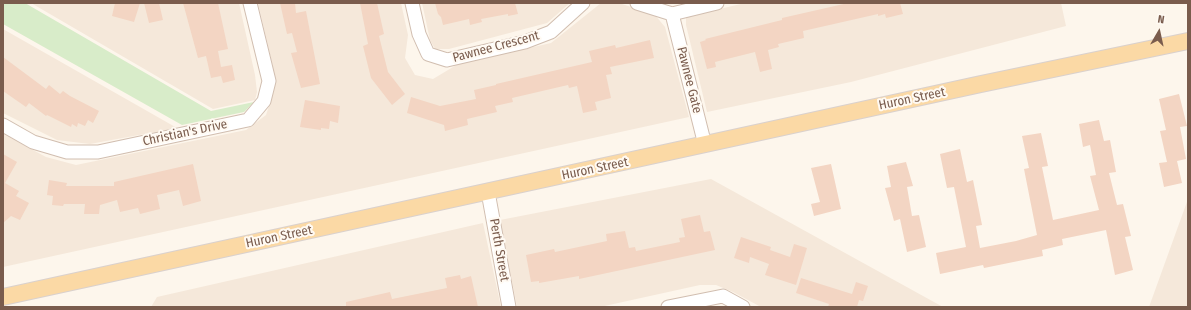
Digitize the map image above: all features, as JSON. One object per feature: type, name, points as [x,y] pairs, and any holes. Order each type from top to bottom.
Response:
[{"type":"main road","name":"Huron Street","points":[[3,297],[973,86],[1188,41]]},
{"type":"street","name":"Christian's Drive","points":[[3,125],[33,142],[67,152],[98,152],[248,120],[264,101],[269,81],[250,3]]},
{"type":"street","name":"Pawnee Crescent","points":[[412,3],[419,34],[428,54],[447,60],[525,42],[550,32],[583,3]]},
{"type":"street","points":[[637,3],[672,14],[717,3]]},
{"type":"street","name":"Pawnee Gate","points":[[672,14],[705,144]]},
{"type":"street","name":"Perth Street","points":[[488,192],[509,307]]},
{"type":"street","points":[[668,307],[723,296],[743,307]]},
{"type":"shaded area","points":[[31,3],[239,3],[255,75],[257,92],[255,100],[213,109]]},
{"type":"shaded area","points":[[258,3],[401,3],[408,35],[405,58],[415,75],[433,79],[458,64],[551,43],[601,3],[619,3],[655,15],[665,27],[689,117],[3,267],[3,134],[46,157],[76,165],[246,130],[266,115],[274,91],[273,67]]},
{"type":"shaded area","points":[[422,3],[570,3],[547,23],[449,49],[435,49],[430,40]]},
{"type":"shaded area","points":[[745,3],[1061,3],[1066,26],[851,82],[707,112],[686,25],[686,17]]},
{"type":"shaded area","points":[[3,29],[177,128],[90,144],[57,140],[3,113]]},
{"type":"shaded area","points":[[711,179],[943,307],[761,307],[716,285],[700,285],[600,307],[517,307],[500,220]]},
{"type":"shaded area","points":[[1188,199],[1188,307],[1149,307]]},
{"type":"shaded area","points":[[483,223],[501,307],[151,307],[157,297]]},
{"type":"green space","points":[[3,3],[25,3],[211,111],[254,102],[244,112],[182,125],[3,24]]},
{"type":"building","points":[[115,3],[140,3],[134,22],[112,16]]},
{"type":"building","points":[[144,3],[159,3],[163,20],[149,23]]},
{"type":"building","points":[[183,3],[218,3],[228,49],[218,51],[221,67],[232,65],[235,80],[223,83],[221,76],[211,78],[206,56],[198,58]]},
{"type":"building","points":[[280,3],[295,3],[296,13],[306,11],[320,84],[301,88],[291,53],[297,52],[292,33],[287,34]]},
{"type":"building","points":[[360,3],[377,3],[384,34],[379,36],[388,72],[405,94],[392,105],[371,78],[363,46],[368,44]]},
{"type":"building","points":[[435,3],[515,3],[518,14],[508,16],[508,14],[481,19],[482,22],[470,25],[469,19],[443,25]]},
{"type":"building","points":[[848,3],[900,3],[903,14],[886,18],[885,14],[878,16],[878,14],[803,31],[804,38],[778,44],[779,47],[768,50],[772,69],[760,72],[755,52],[715,62],[716,67],[707,69],[700,42],[706,40],[705,39],[782,20],[782,18]]},
{"type":"building","points":[[650,40],[654,58],[610,67],[612,74],[606,75],[611,98],[595,102],[597,110],[583,113],[577,86],[569,88],[568,85],[512,98],[513,102],[495,106],[497,112],[467,119],[468,125],[445,131],[444,125],[407,113],[411,97],[440,106],[476,99],[474,90],[592,62],[589,51],[615,45],[616,48]]},
{"type":"building","points":[[3,57],[46,89],[49,85],[60,94],[63,91],[99,111],[93,123],[88,120],[85,126],[78,123],[77,127],[72,124],[71,127],[47,115],[46,116],[29,103],[26,107],[3,91]]},
{"type":"building","points":[[1179,94],[1187,126],[1180,127],[1186,159],[1177,161],[1182,183],[1164,187],[1159,163],[1167,162],[1160,131],[1166,130],[1159,99]]},
{"type":"building","points":[[305,100],[340,106],[338,123],[330,121],[329,129],[321,128],[321,130],[300,127]]},
{"type":"building","points":[[1099,120],[1104,141],[1110,140],[1116,172],[1109,173],[1117,205],[1123,204],[1131,236],[1125,237],[1133,270],[1115,275],[1106,230],[1062,239],[1063,245],[1042,250],[1043,256],[984,268],[983,265],[940,274],[936,253],[966,247],[954,187],[947,188],[940,154],[960,149],[967,182],[973,180],[982,225],[976,226],[980,248],[1016,241],[1037,235],[1024,169],[1029,168],[1022,136],[1041,133],[1048,166],[1042,167],[1053,220],[1099,210],[1090,176],[1096,175],[1090,145],[1083,147],[1079,124]]},
{"type":"building","points":[[3,154],[17,162],[5,183],[19,191],[16,196],[29,203],[20,220],[11,216],[3,223]]},
{"type":"building","points":[[906,162],[913,186],[907,187],[912,216],[919,215],[926,247],[907,252],[900,219],[894,221],[885,188],[891,187],[887,166]]},
{"type":"building","points":[[193,164],[201,201],[183,206],[179,190],[157,195],[160,209],[140,214],[138,208],[120,212],[117,200],[100,205],[99,214],[84,214],[85,204],[64,204],[63,206],[52,205],[53,196],[47,195],[49,180],[67,183],[66,186],[114,186],[114,182]]},
{"type":"building","points":[[831,164],[841,209],[814,216],[811,204],[820,202],[811,168]]},
{"type":"building","points":[[700,215],[704,232],[710,231],[715,250],[579,279],[579,276],[539,283],[539,281],[531,282],[526,255],[554,249],[555,252],[607,241],[606,234],[625,231],[629,248],[635,247],[636,251],[680,242],[679,238],[685,237],[681,219]]},
{"type":"building","points":[[741,237],[771,247],[770,250],[790,257],[794,244],[807,248],[796,285],[765,275],[769,264],[750,257],[749,263],[734,258]]},
{"type":"building","points":[[460,275],[461,279],[471,276],[478,307],[346,307],[346,302],[390,292],[392,299],[447,288],[445,278]]},
{"type":"building","points":[[801,278],[852,294],[856,282],[868,286],[863,301],[859,300],[857,307],[828,307],[829,304],[796,293]]}]
